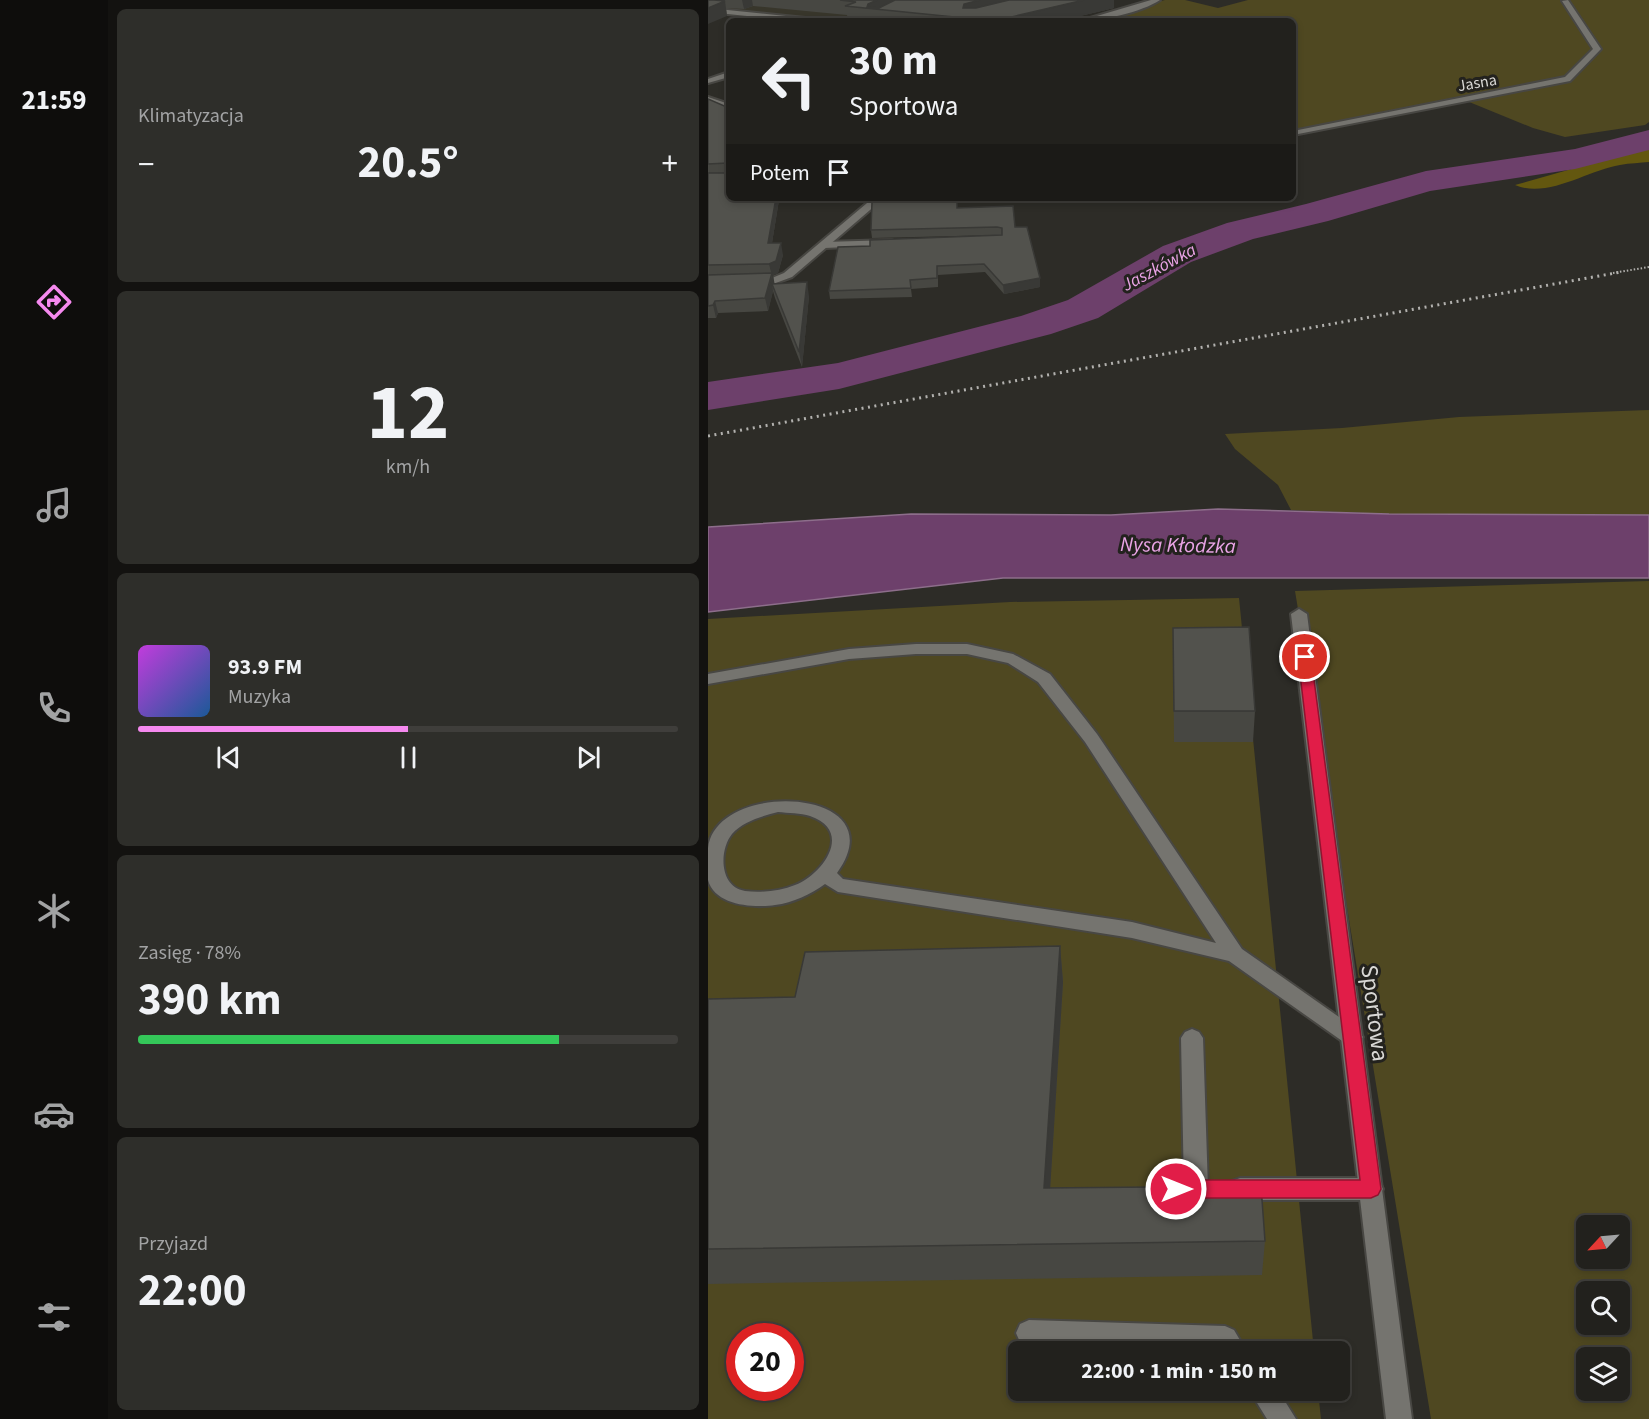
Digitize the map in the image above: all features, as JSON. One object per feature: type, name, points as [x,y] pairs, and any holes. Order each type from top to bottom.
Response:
[{"type":"street","points":[[1095,18],[1140,7],[1157,0]]},
{"type":"street","name":"Jasna","points":[[1296,132],[1567,79],[1597,49],[1565,1]]},
{"type":"street","points":[[708,10],[786,18]]},
{"type":"street","points":[[708,81],[726,76]]},
{"type":"street","points":[[708,99],[726,106]]},
{"type":"street","points":[[708,282],[773,281],[788,275],[875,201]]},
{"type":"street","points":[[824,245],[905,243]]},
{"type":"street","name":"Sportowa","points":[[1299,614],[1399,1419]]},
{"type":"street","points":[[708,679],[849,654],[916,649],[967,649],[1013,659],[1044,678],[1091,738],[1235,954],[1352,1037]]},
{"type":"street","points":[[778,806],[797,806],[827,815],[837,824],[842,836],[843,849],[827,875],[812,886],[786,896],[757,900],[725,891],[715,882],[710,870],[710,856],[715,842],[726,829],[741,818],[759,810],[778,806]]},
{"type":"street","points":[[827,875],[838,885],[1132,930],[1235,954]]},
{"type":"street","points":[[1192,1038],[1185,1189],[1371,1189]]},
{"type":"street","points":[[1029,1333],[1225,1339],[1226,1341]]},
{"type":"street","points":[[1270,1401],[1282,1419]]},
{"type":"shaded area","points":[[708,0],[960,0],[891,18],[761,18],[708,12]]},
{"type":"shaded area","points":[[1165,0],[1185,0],[1218,8],[1248,0],[1649,0],[1649,122],[1645,125],[1565,137],[1533,128],[1457,97],[1296,129],[1296,18],[1092,18]]},
{"type":"shaded area","points":[[1649,147],[1649,162],[1608,168],[1554,186],[1528,188],[1515,185]]},
{"type":"shaded area","points":[[1649,410],[1649,515],[1389,514],[1291,510],[1278,485],[1235,449],[1225,434],[1342,428],[1459,417]]},
{"type":"shaded area","points":[[1649,581],[1649,1419],[1431,1419],[1295,591]]},
{"type":"shaded area","points":[[1239,598],[1313,1341],[1008,1341],[1008,1401],[1319,1401],[1321,1419],[708,1419],[708,619],[1010,602]]},
{"type":"water","name":"Nysa Kłodzka","points":[[1218,509],[1389,514],[1649,515],[1649,578],[1003,578],[708,612],[708,527],[911,514],[1111,515]]},
{"type":"building","points":[[708,0],[714,0],[725,1],[708,8]]},
{"type":"building","points":[[840,0],[877,0],[868,4],[867,7],[879,8],[895,0],[980,0],[964,4],[963,8],[976,8],[1009,0],[1084,0],[1007,18],[964,18],[845,6],[856,2]]},
{"type":"building","points":[[708,99],[726,107],[726,163],[708,164]]},
{"type":"building","points":[[708,173],[726,173],[726,201],[775,201],[768,243],[781,243],[776,261],[769,264],[708,265]]},
{"type":"building","points":[[957,201],[957,208],[1013,206],[1015,227],[1027,227],[1040,278],[1003,285],[984,264],[937,266],[937,278],[910,280],[911,288],[829,291],[838,247],[870,246],[870,240],[1002,235],[1002,228],[997,227],[871,230],[872,202]]},
{"type":"building","points":[[772,273],[765,298],[715,301],[713,305],[708,306],[708,275]]},
{"type":"building","points":[[807,282],[799,352],[772,284]]},
{"type":"building","points":[[1249,627],[1255,711],[1174,711],[1173,628]]},
{"type":"building","points":[[1060,946],[1044,1188],[1261,1186],[1265,1241],[708,1249],[708,999],[795,997],[805,952]]},
{"type":"waterway","name":"Jaszkówka","points":[[708,396],[839,376],[1036,325],[1083,309],[1177,254],[1240,231],[1315,213],[1426,181],[1575,159],[1649,140]]},
{"type":"railway","points":[[1613,273],[1649,267]]},
{"type":"railway","points":[[708,436],[1621,272]]},
{"type":"route","points":[[1176,1189],[1371,1189],[1305,657]]}]
